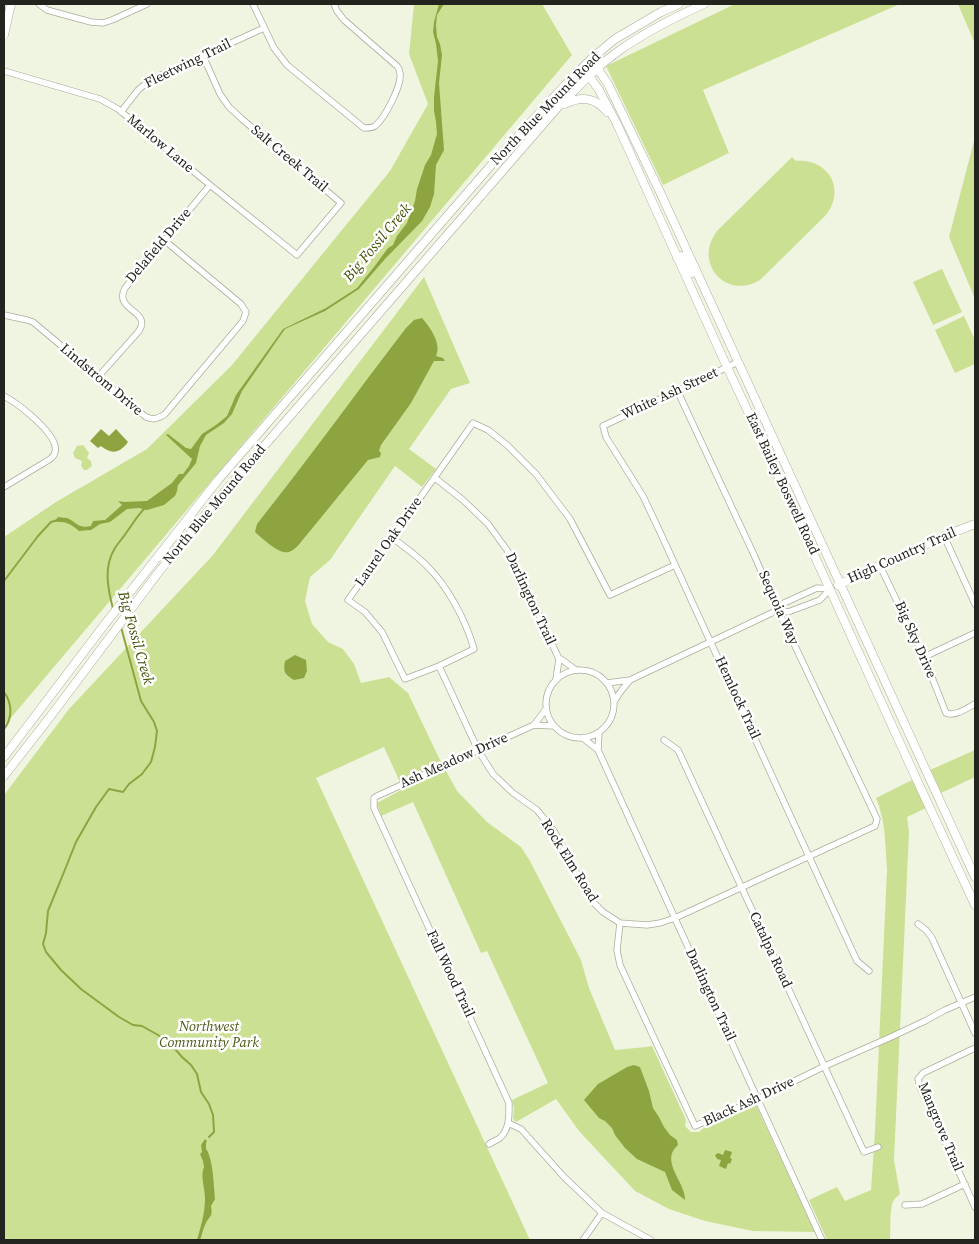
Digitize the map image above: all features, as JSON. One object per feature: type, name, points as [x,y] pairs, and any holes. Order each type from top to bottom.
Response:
[{"type":"main road","points":[[4,35],[12,4]]},
{"type":"main road","name":"North Blue Mound Road","points":[[4,757],[129,592],[218,480],[500,155],[590,59],[615,39],[661,12],[679,4]]},
{"type":"main road","name":"North Blue Mound Road","points":[[4,776],[158,572],[219,498],[558,107],[597,68],[620,50],[704,4]]},
{"type":"main road","name":"East Bailey Boswell Road","points":[[590,59],[608,84],[660,192],[975,877]]},
{"type":"main road","name":"East Bailey Boswell Road","points":[[583,67],[599,90],[617,124],[914,776],[975,905]]},
{"type":"main road","name":"North Blue Mound Road","points":[[558,107],[575,99],[597,102],[604,107],[617,124]]},
{"type":"main road","points":[[430,235],[440,245]]},
{"type":"main road","points":[[678,258],[684,257],[696,281],[706,293]]},
{"type":"main road","points":[[697,299],[703,305],[714,328],[718,330],[723,329]]},
{"type":"main road","points":[[769,456],[779,451]]},
{"type":"main road","points":[[784,488],[794,484]]},
{"type":"main road","name":"High Country Trail","points":[[830,589],[944,536],[975,524]]},
{"type":"street","points":[[39,4],[47,10],[91,22],[103,23],[147,4]]},
{"type":"street","points":[[253,4],[278,55],[287,65],[364,128],[370,128],[375,126],[392,103],[400,78],[400,71],[397,66],[344,20],[334,4]]},
{"type":"street","name":"Fleetwing Trail","points":[[121,112],[138,90],[150,80],[264,28]]},
{"type":"street","name":"Salt Creek Trail","points":[[204,56],[220,94],[230,107],[341,203],[296,255]]},
{"type":"street","name":"Marlow Lane","points":[[4,71],[100,99],[121,112],[296,255]]},
{"type":"street","name":"Delafield Drive","points":[[98,377],[142,326],[140,316],[122,298],[124,288],[210,185]]},
{"type":"street","name":"Lindstrom Drive","points":[[4,317],[33,322],[146,417],[151,419],[160,417],[165,414],[244,321],[246,312],[241,304],[164,240]]},
{"type":"street","name":"White Ash Street","points":[[602,426],[738,362]]},
{"type":"street","name":"Sequoia Way","points":[[677,390],[877,819],[875,826],[809,856]]},
{"type":"street","points":[[4,396],[39,423],[52,439],[56,451],[53,457],[4,487]]},
{"type":"street","name":"Laurel Oak Drive","points":[[439,666],[405,679],[382,632],[365,612],[348,600],[473,423],[488,430],[507,445],[536,474],[570,519],[610,595],[675,565]]},
{"type":"street","name":"Hemlock Trail","points":[[602,426],[606,437],[642,496],[675,565],[857,961],[869,971]]},
{"type":"street","name":"Darlington Trail","points":[[435,478],[463,500],[488,524],[507,550],[528,588],[559,659],[556,679]]},
{"type":"street","points":[[944,536],[975,604]]},
{"type":"street","points":[[393,538],[427,566],[447,590],[463,621],[474,649],[439,666]]},
{"type":"street","name":"Big Sky Drive","points":[[880,566],[924,657],[944,709],[949,715],[975,704]]},
{"type":"street","points":[[607,683],[630,680],[778,610],[784,603],[816,588],[830,589]]},
{"type":"street","points":[[778,610],[788,612],[820,600],[830,589]]},
{"type":"street","points":[[924,657],[975,633]]},
{"type":"street","name":"Darlington Trail","points":[[559,659],[576,670]]},
{"type":"street","name":"Rock Elm Road","points":[[439,666],[478,750],[493,774],[513,793],[537,810],[554,831],[590,900],[620,923]]},
{"type":"street","points":[[576,670],[585,670],[601,676],[611,690],[614,701],[614,710],[606,727],[591,737],[575,738],[560,732],[549,718],[546,709],[546,698],[556,679],[569,671],[576,670]]},
{"type":"street","points":[[614,701],[630,680]]},
{"type":"street","name":"Ash Meadow Drive","points":[[534,725],[546,709]]},
{"type":"street","name":"Ash Meadow Drive","points":[[374,798],[534,725],[554,726]]},
{"type":"street","name":"Darlington Trail","points":[[598,750],[599,733]]},
{"type":"street","name":"Darlington Trail","points":[[583,738],[598,750],[822,1240]]},
{"type":"street","name":"Catalpa Road","points":[[664,740],[678,750],[864,1152],[878,1147]]},
{"type":"street","name":"Fall Wood Trail","points":[[374,798],[374,808],[509,1103],[510,1117],[508,1123]]},
{"type":"street","points":[[620,923],[646,925],[675,918],[809,856]]},
{"type":"street","name":"Black Ash Drive","points":[[620,923],[617,950],[620,965],[695,1126],[758,1099],[975,997]]},
{"type":"street","points":[[918,924],[932,938],[975,1033]]},
{"type":"street","name":"Mangrove Trail","points":[[975,1048],[923,1073],[918,1079],[975,1207]]},
{"type":"street","points":[[489,1144],[500,1138],[506,1130],[508,1123],[522,1129],[564,1177],[602,1213],[651,1240]]},
{"type":"street","points":[[905,1205],[922,1204],[964,1184]]},
{"type":"street","points":[[583,1240],[602,1213]]},
{"type":"green space","points":[[414,4],[542,4],[572,55],[4,726],[4,537],[56,502],[147,449],[232,365],[390,171],[428,104],[409,54]]},
{"type":"green space","points":[[735,4],[900,4],[703,90],[729,153],[663,185],[606,66]]},
{"type":"green space","points":[[958,4],[975,4],[975,44]]},
{"type":"green space","points":[[975,137],[975,299],[949,237]]},
{"type":"green space","points":[[792,157],[796,161],[808,161],[825,170],[831,178],[834,187],[831,206],[825,216],[760,280],[747,285],[735,285],[724,282],[711,265],[709,254],[711,242],[718,230]]},
{"type":"green space","points":[[942,269],[962,312],[933,325],[913,282]]},
{"type":"green space","name":"Northwest Community Park","points":[[424,277],[470,383],[451,389],[409,449],[436,469],[422,487],[395,466],[330,560],[310,577],[305,601],[312,624],[328,642],[343,649],[354,664],[361,683],[389,677],[408,693],[457,791],[487,822],[521,847],[581,960],[589,988],[615,1050],[652,1046],[686,1120],[685,1126],[691,1132],[699,1132],[706,1126],[752,1105],[756,1105],[815,1232],[753,1231],[705,1221],[669,1209],[635,1191],[579,1131],[556,1099],[516,1122],[513,1119],[514,1108],[512,1100],[548,1083],[487,951],[481,953],[413,802],[381,816],[377,803],[403,789],[384,747],[316,778],[530,1240],[4,1240],[4,795],[69,709],[213,555]]},
{"type":"green space","points":[[964,316],[975,340],[975,364],[955,373],[935,330]]},
{"type":"green space","points":[[83,445],[89,453],[87,458],[91,461],[92,466],[87,470],[84,470],[81,466],[82,461],[75,458],[73,453],[77,446]]},
{"type":"green space","points":[[975,750],[975,777],[941,793],[930,770]]},
{"type":"green space","points":[[914,779],[926,808],[907,817],[909,832],[894,1160],[900,1194],[892,1203],[890,1240],[827,1240],[809,1200],[837,1187],[845,1201],[871,1190],[887,870],[883,824],[876,798]]},
{"type":"shaded area","points":[[439,4],[444,4],[437,15],[436,25],[442,55],[439,83],[444,150],[436,165],[434,194],[430,207],[422,221],[359,289],[325,311],[285,329],[242,391],[232,414],[224,423],[206,435],[200,446],[196,463],[178,485],[175,496],[164,505],[147,510],[139,508],[127,509],[110,522],[100,524],[91,530],[79,531],[68,524],[54,522],[58,517],[67,518],[80,526],[91,526],[93,521],[105,520],[122,505],[118,501],[147,501],[172,483],[179,474],[183,474],[192,459],[166,435],[168,434],[186,448],[191,449],[202,434],[227,416],[236,395],[283,329],[326,308],[357,288],[388,248],[393,245],[407,223],[437,134],[434,97],[438,61],[433,32]]},
{"type":"shaded area","points":[[422,318],[432,331],[436,341],[436,356],[443,358],[445,361],[434,361],[411,403],[381,445],[380,457],[368,460],[296,548],[289,552],[276,549],[255,532],[257,524],[406,328],[414,320]]},
{"type":"shaded area","points":[[101,429],[109,436],[116,429],[128,442],[122,449],[116,452],[109,451],[101,446],[98,448],[90,441]]},
{"type":"shaded area","points":[[295,655],[306,660],[307,671],[304,678],[294,680],[287,675],[284,668],[285,661]]},
{"type":"shaded area","points":[[634,1065],[640,1067],[653,1108],[670,1135],[677,1140],[678,1145],[671,1157],[685,1200],[672,1190],[665,1172],[637,1159],[625,1148],[612,1128],[599,1118],[584,1100],[598,1084]]},
{"type":"shaded area","points":[[205,1139],[207,1141],[206,1149],[212,1165],[215,1199],[211,1206],[211,1216],[205,1225],[200,1240],[197,1240],[205,1204],[202,1174],[204,1167],[200,1154],[202,1152],[201,1145]]},
{"type":"shaded area","points":[[725,1150],[732,1152],[730,1158],[732,1159],[726,1169],[719,1166],[721,1160],[717,1159],[715,1155],[718,1153],[723,1155]]},
{"type":"waterway","name":"Big Fossil Creek","points":[[113,609],[108,578],[111,555],[145,508]]},
{"type":"waterway","points":[[4,581],[38,536],[51,522],[58,520]]},
{"type":"waterway","name":"Big Fossil Creek","points":[[121,627],[141,701],[154,722],[157,731],[155,747],[151,762],[142,774],[129,784],[123,792],[109,789],[96,807],[76,842],[48,911],[43,944],[46,952],[61,970],[81,989],[119,1017],[158,1035],[191,1065],[197,1074],[201,1092],[209,1104],[213,1115],[214,1132],[209,1137]]},
{"type":"waterway","points":[[4,692],[10,706],[9,720],[4,729]]}]
